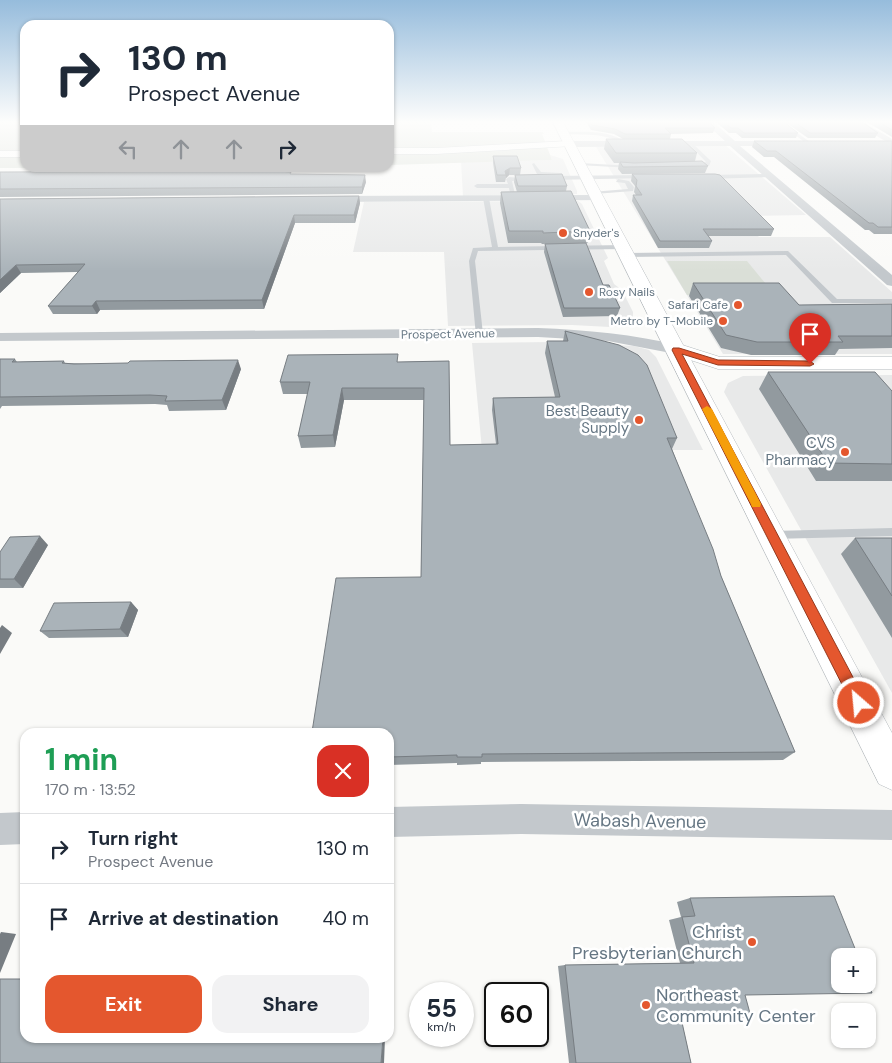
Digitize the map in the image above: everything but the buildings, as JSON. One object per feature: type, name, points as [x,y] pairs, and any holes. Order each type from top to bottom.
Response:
[{"type":"main road","points":[[584,172],[892,771]]},
{"type":"main road","name":"Prospect Avenue","points":[[676,350],[718,363],[878,367]]},
{"type":"street","points":[[318,199],[514,198],[565,172]]},
{"type":"street","points":[[766,172],[892,282]]},
{"type":"street","name":"Prospect Avenue","points":[[0,337],[588,334],[633,339],[676,350]]},
{"type":"street","name":"Wabash Avenue","points":[[394,822],[521,819],[892,825]]},
{"type":"street","points":[[0,829],[20,828]]},
{"type":"lane","points":[[538,172],[540,176]]},
{"type":"lane","points":[[514,198],[509,179],[540,176],[555,172]]},
{"type":"lane","points":[[593,172],[626,191],[631,190],[627,182],[599,172]]},
{"type":"lane","points":[[621,172],[650,177]]},
{"type":"lane","points":[[699,177],[771,176]]},
{"type":"lane","points":[[477,186],[510,186]]},
{"type":"lane","points":[[486,198],[494,248]]},
{"type":"lane","points":[[479,334],[472,261],[475,249],[788,253],[835,301],[892,301]]},
{"type":"lane","points":[[772,535],[892,532]]},
{"type":"shaded area","points":[[462,172],[569,172],[577,191],[577,194],[463,196]]},
{"type":"shaded area","points":[[611,172],[756,172],[806,215],[740,216],[759,237],[830,237],[892,292],[892,354],[723,354]]},
{"type":"shaded area","points":[[578,201],[582,204],[608,258],[604,261],[614,284],[622,290],[633,312],[633,318],[625,326],[448,326],[444,252],[353,252],[364,202]]},
{"type":"shaded area","points":[[667,261],[747,261],[775,295],[687,295]]},
{"type":"shaded area","points":[[554,342],[634,346],[649,350],[656,357],[703,450],[482,450],[472,343]]},
{"type":"shaded area","points":[[892,375],[892,693],[724,392],[728,383],[743,376]]},
{"type":"slow traffic","points":[[707,409],[756,504]]},
{"type":"place","name":"Snyder's","points":[[563,233]]},
{"type":"place","name":"Rosy Nails","points":[[589,292]]},
{"type":"place","name":"Safari Cafe","points":[[738,305]]},
{"type":"place","name":"Metro by T-Mobile","points":[[723,321]]},
{"type":"place","name":"Best Beauty Supply","points":[[639,420]]},
{"type":"place","name":"CVS Pharmacy","points":[[845,452]]},
{"type":"place","name":"Christ Presbyterian Church","points":[[752,942]]},
{"type":"place","name":"Northeast Community Center","points":[[646,1005]]},
{"type":"route","points":[[810,364],[718,363],[676,350],[859,703]]}]
